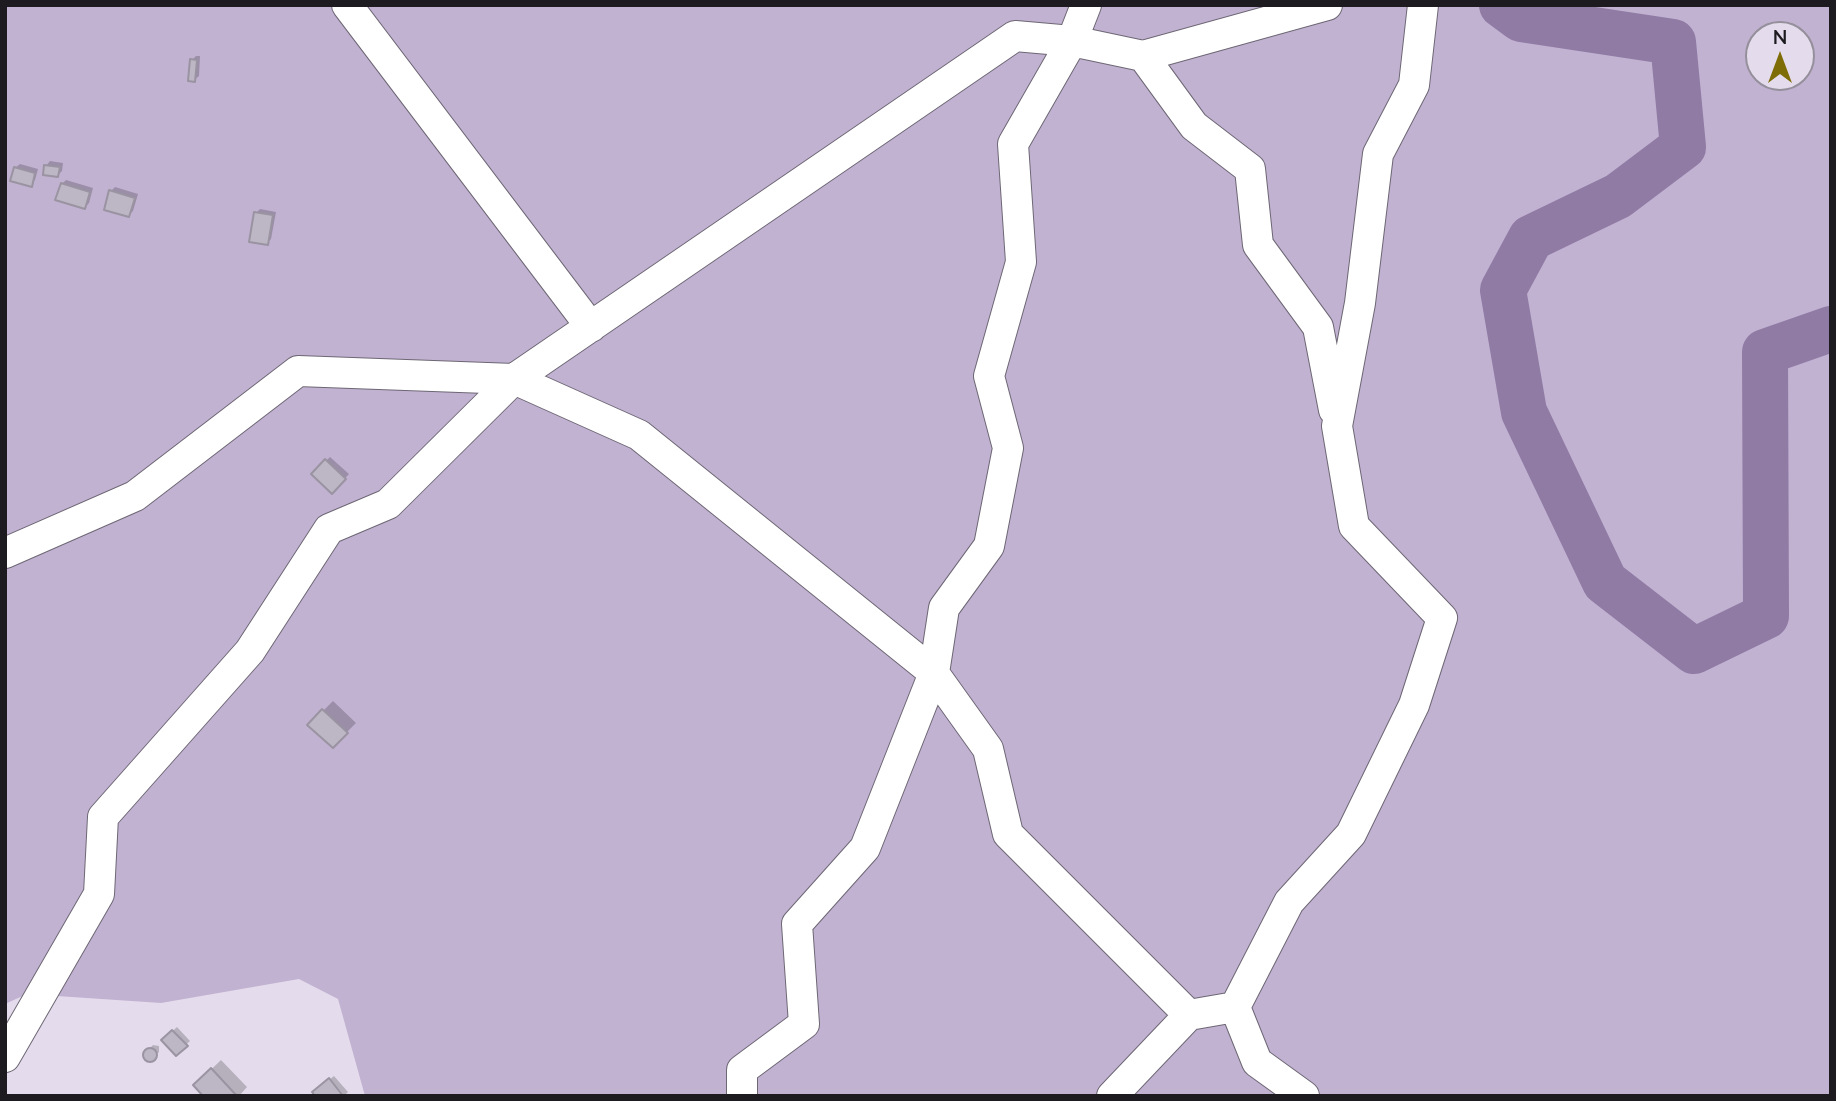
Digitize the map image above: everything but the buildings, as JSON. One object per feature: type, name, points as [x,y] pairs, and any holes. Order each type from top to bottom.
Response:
[{"type":"street","points":[[347,5],[591,327]]},
{"type":"street","points":[[742,1096],[742,1070],[804,1024],[797,924],[865,848],[934,673],[944,608],[989,546],[1008,448],[989,376],[1021,262],[1013,144],[1072,41],[1086,5]]},
{"type":"street","points":[[5,1057],[99,894],[103,817],[250,650],[329,529],[388,505],[513,379],[1015,36],[1072,41],[1143,56],[1326,5]]},
{"type":"street","points":[[1337,426],[1360,303],[1378,154],[1415,85],[1423,5]]},
{"type":"street","points":[[1143,56],[1194,126],[1250,169],[1258,245],[1318,327],[1353,526],[1442,618],[1414,705],[1351,834],[1289,902],[1235,1007],[1257,1062],[1304,1096]]},
{"type":"street","points":[[5,553],[135,496],[299,371],[513,379],[639,435],[934,673],[988,749],[1008,834],[1189,1014]]},
{"type":"street","points":[[1112,1096],[1189,1014],[1235,1007]]},
{"type":"shaded area","points":[[5,5],[1831,5],[1831,1096],[365,1096],[338,999],[299,979],[161,1003],[27,994],[5,1004]]},
{"type":"waterway","points":[[1502,5],[1521,19],[1673,42],[1683,147],[1618,196],[1531,238],[1503,290],[1524,412],[1605,582],[1694,651],[1766,616],[1765,352],[1831,329]]}]
